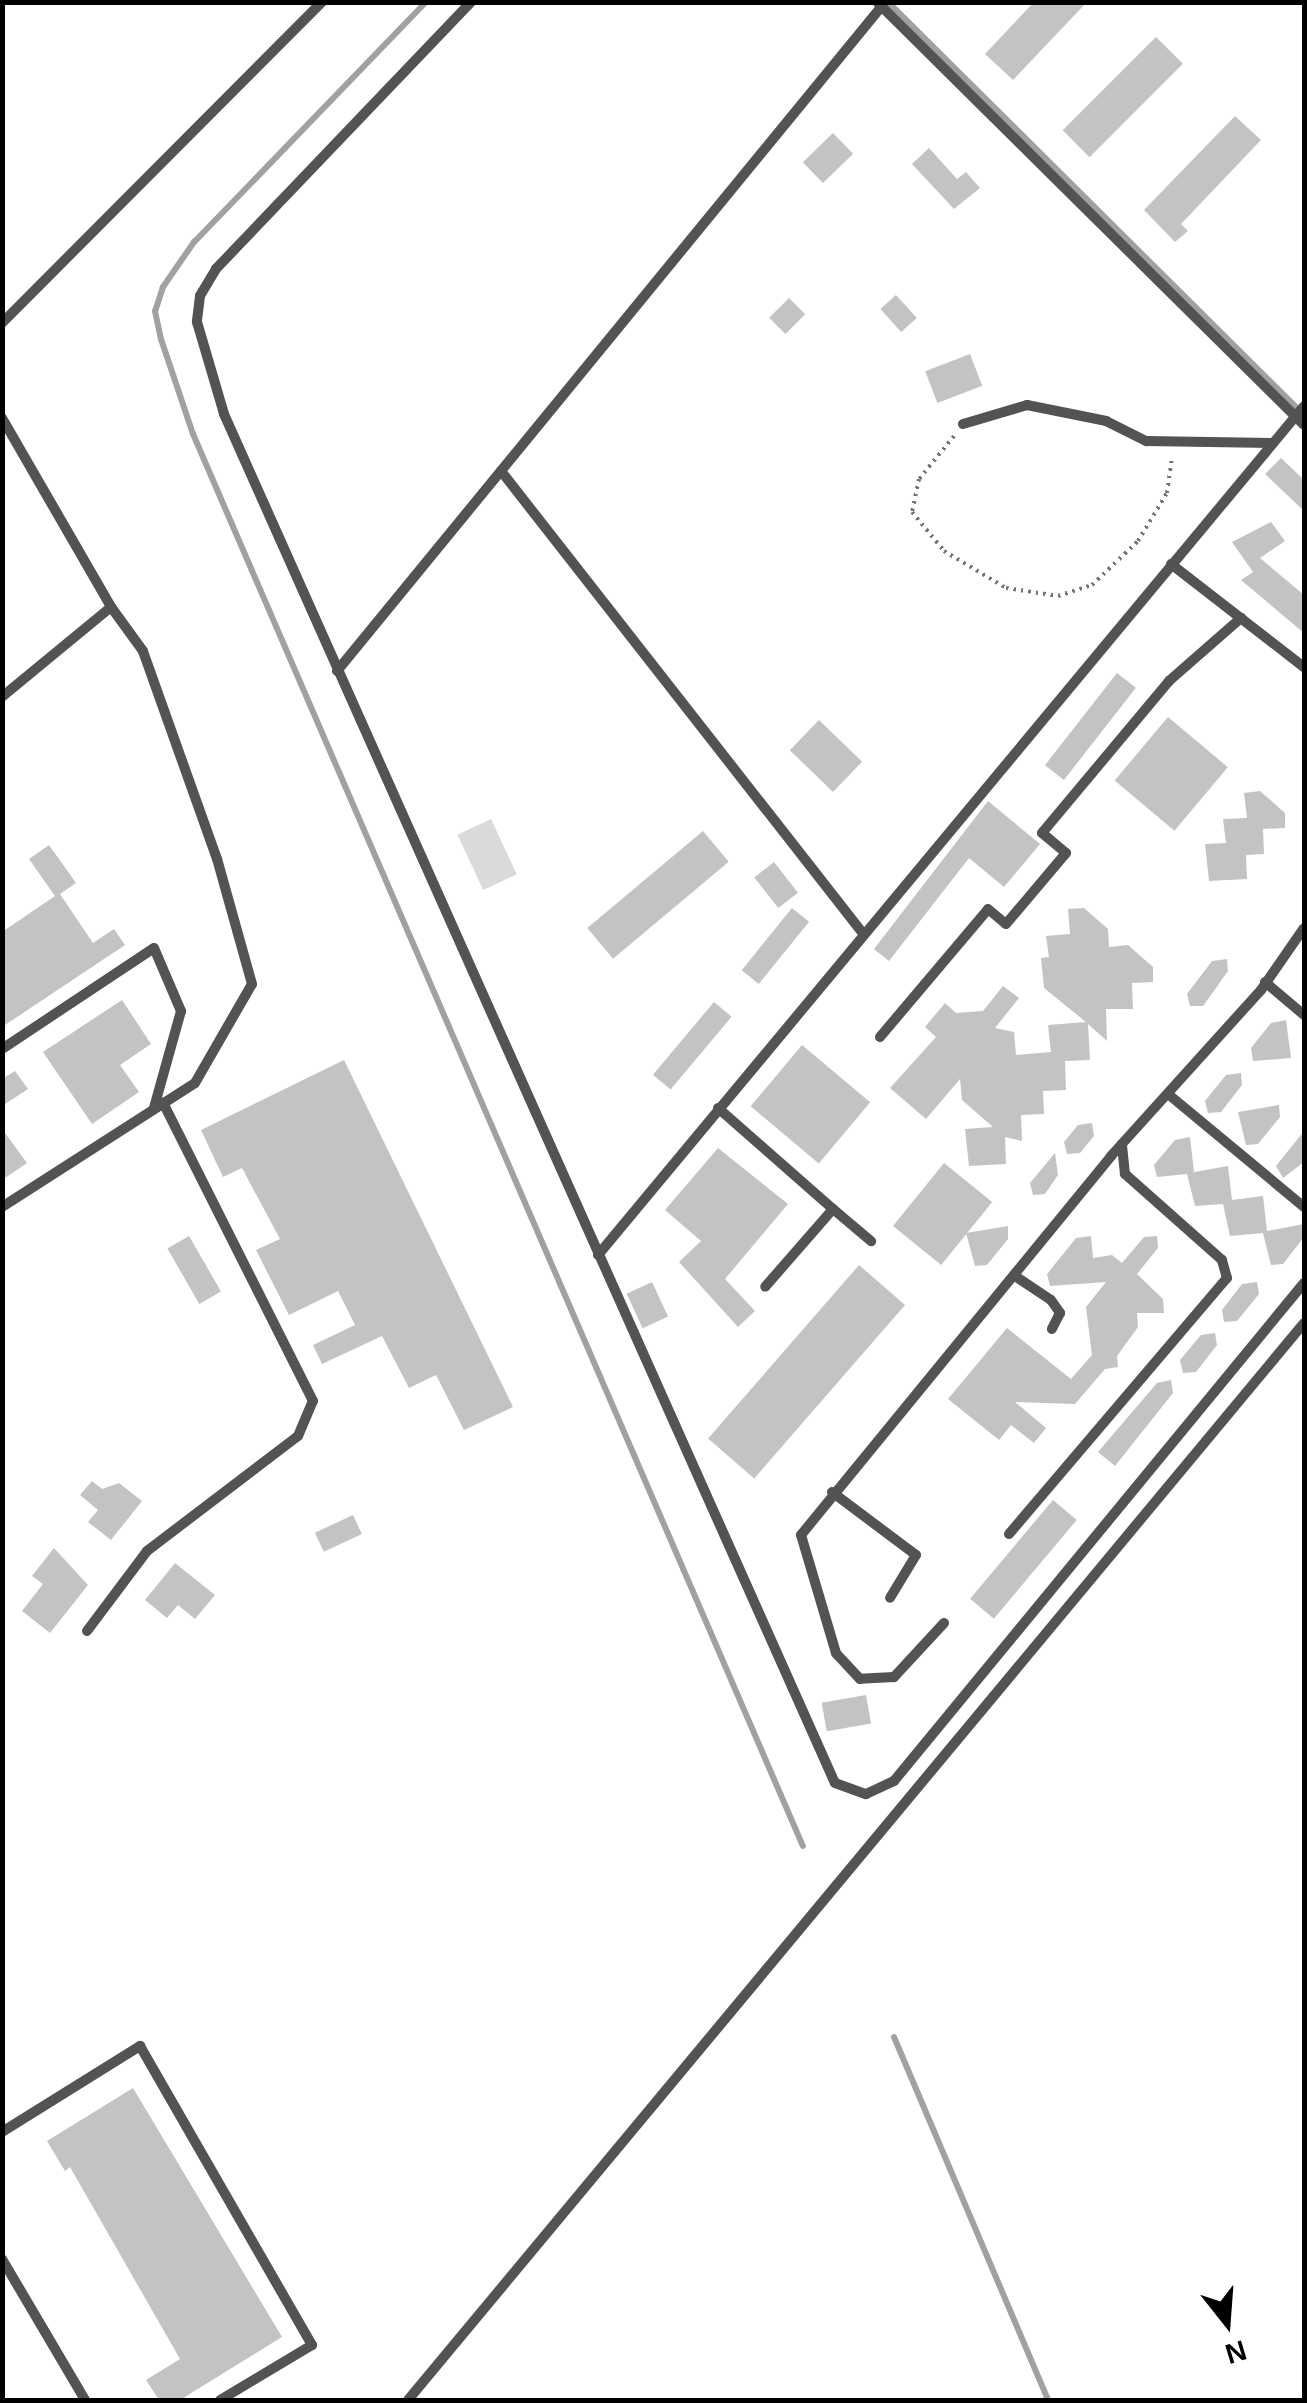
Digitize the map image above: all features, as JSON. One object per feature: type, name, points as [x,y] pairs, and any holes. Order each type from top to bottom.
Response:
[{"type":"lane","points":[[2,322],[322,2]]},
{"type":"lane","points":[[471,2],[216,269],[200,296],[197,322],[224,414],[826,1766],[846,1792],[866,1794],[894,1781],[1304,1283]]},
{"type":"lane","points":[[338,672],[879,5],[1300,421]]},
{"type":"lane","points":[[963,424],[1027,404],[1174,444],[1274,443]]},
{"type":"lane","points":[[598,1255],[861,932],[1274,443],[1300,421],[1304,406]]},
{"type":"lane","points":[[2,418],[112,607],[143,651],[217,858],[252,984],[195,1082],[3,1205]]},
{"type":"lane","points":[[501,472],[861,932]]},
{"type":"lane","points":[[1171,564],[1304,667]]},
{"type":"lane","points":[[2,697],[112,607]]},
{"type":"lane","points":[[880,1038],[988,908],[1006,924],[1066,853],[1042,833],[1170,681],[1242,618]]},
{"type":"lane","points":[[944,1622],[894,1677],[860,1679],[836,1654],[801,1535],[832,1492],[1122,1144],[1265,982],[1304,928]]},
{"type":"lane","points":[[2,1049],[154,948],[181,1011],[158,1106],[314,1401],[298,1436],[147,1551],[87,1631]]},
{"type":"lane","points":[[1265,982],[1304,1014]]},
{"type":"lane","points":[[1168,1094],[1304,1207]]},
{"type":"lane","points":[[718,1108],[871,1241]]},
{"type":"lane","points":[[1008,1534],[1227,1278],[1222,1260],[1125,1174],[1122,1144]]},
{"type":"lane","points":[[765,1287],[833,1209]]},
{"type":"lane","points":[[1015,1276],[1050,1300],[1060,1313],[1052,1329]]},
{"type":"lane","points":[[408,2400],[1304,1323]]},
{"type":"lane","points":[[832,1492],[916,1555],[890,1598]]},
{"type":"lane","points":[[2,2132],[140,2046],[312,2344],[220,2400]]},
{"type":"lane","points":[[2,2259],[85,2400]]},
{"type":"path","points":[[963,424],[919,479],[912,512],[944,551],[1006,588],[1058,596],[1092,585],[1138,541],[1167,493],[1174,444]]},
{"type":"shaded area","points":[[491,819],[517,874],[483,890],[457,835]]},
{"type":"building","points":[[1034,2],[1087,2],[1013,80],[985,54]]},
{"type":"building","points":[[1156,37],[1183,64],[1090,157],[1063,130]]},
{"type":"building","points":[[1235,116],[1261,140],[1181,224],[1188,231],[1175,242],[1144,210]]},
{"type":"building","points":[[833,133],[853,154],[823,183],[803,162]]},
{"type":"building","points":[[929,148],[957,179],[966,172],[980,188],[954,209],[912,164]]},
{"type":"building","points":[[896,295],[917,318],[901,332],[880,309]]},
{"type":"building","points":[[789,298],[805,314],[785,334],[769,318]]},
{"type":"building","points":[[970,354],[982,386],[937,403],[925,371]]},
{"type":"building","points":[[1281,458],[1304,480],[1304,511],[1265,474]]},
{"type":"building","points":[[1271,522],[1285,541],[1260,558],[1304,595],[1304,633],[1241,580],[1253,572],[1232,542]]},
{"type":"building","points":[[1117,673],[1136,688],[1064,780],[1045,765]]},
{"type":"building","points":[[1168,717],[1228,767],[1174,831],[1115,781]]},
{"type":"building","points":[[819,720],[862,762],[833,792],[790,750]]},
{"type":"building","points":[[1260,791],[1285,813],[1285,828],[1263,829],[1264,854],[1246,855],[1247,879],[1209,881],[1205,844],[1226,843],[1223,819],[1247,818],[1244,793]]},
{"type":"building","points":[[988,801],[1040,844],[1004,887],[969,858],[889,961],[874,949]]},
{"type":"building","points":[[703,831],[729,862],[613,959],[587,928]]},
{"type":"building","points":[[49,845],[76,883],[60,894],[93,943],[114,929],[125,945],[2,1027],[2,932],[55,896],[29,859]]},
{"type":"building","points":[[774,862],[798,893],[778,908],[754,877]]},
{"type":"building","points":[[792,908],[809,922],[759,984],[742,970]]},
{"type":"building","points":[[1084,908],[1108,929],[1109,947],[1128,945],[1153,967],[1153,982],[1132,983],[1133,1009],[1106,1009],[1107,1041],[1088,1024],[1090,1060],[1065,1061],[1066,1090],[1043,1091],[1044,1114],[1021,1115],[1022,1141],[1005,1137],[1006,1164],[969,1166],[965,1129],[993,1127],[962,1100],[960,1079],[926,1119],[890,1088],[936,1037],[925,1027],[945,1003],[956,1013],[983,1011],[1003,986],[1019,998],[995,1028],[1014,1032],[1016,1055],[1051,1052],[1048,1025],[1086,1022],[1044,988],[1041,958],[1049,957],[1046,936],[1070,934],[1068,909]]},
{"type":"building","points":[[1227,959],[1228,971],[1203,1006],[1190,1006],[1187,994],[1212,961]]},
{"type":"building","points":[[122,1000],[151,1044],[120,1065],[139,1092],[92,1124],[43,1052]]},
{"type":"building","points":[[714,1002],[732,1017],[671,1090],[653,1075]]},
{"type":"building","points":[[1286,1020],[1291,1058],[1253,1061],[1251,1048],[1271,1023]]},
{"type":"building","points":[[802,1045],[870,1102],[819,1163],[751,1106]]},
{"type":"building","points":[[344,1060],[513,1407],[464,1430],[436,1375],[409,1388],[382,1336],[322,1364],[313,1345],[355,1325],[338,1291],[289,1315],[256,1250],[280,1239],[242,1168],[223,1177],[201,1130]]},
{"type":"building","points":[[15,1071],[28,1089],[2,1106],[2,1079]]},
{"type":"building","points":[[1241,1073],[1242,1085],[1221,1112],[1208,1113],[1205,1101],[1226,1075]]},
{"type":"building","points":[[1279,1105],[1280,1117],[1258,1144],[1246,1145],[1238,1112]]},
{"type":"building","points":[[1092,1123],[1094,1136],[1080,1153],[1067,1154],[1064,1142],[1078,1125]]},
{"type":"building","points":[[2,1129],[27,1163],[2,1180]]},
{"type":"building","points":[[1304,1131],[1304,1162],[1283,1178],[1276,1166]]},
{"type":"building","points":[[1190,1137],[1194,1172],[1228,1166],[1232,1200],[1263,1196],[1267,1231],[1304,1224],[1304,1237],[1283,1264],[1271,1265],[1263,1233],[1230,1236],[1223,1204],[1195,1206],[1187,1174],[1157,1177],[1154,1165],[1175,1140]]},
{"type":"building","points":[[718,1148],[788,1204],[725,1279],[755,1311],[738,1327],[679,1262],[701,1241],[665,1210]]},
{"type":"building","points":[[1055,1153],[1058,1175],[1045,1194],[1033,1195],[1030,1183]]},
{"type":"building","points":[[944,1163],[992,1202],[941,1265],[893,1226]]},
{"type":"building","points":[[1008,1226],[1008,1239],[987,1265],[975,1266],[966,1233]]},
{"type":"building","points":[[189,1236],[221,1291],[199,1304],[167,1248]]},
{"type":"building","points":[[1091,1236],[1093,1258],[1112,1255],[1122,1263],[1144,1237],[1157,1236],[1158,1248],[1137,1274],[1163,1299],[1164,1313],[1137,1313],[1138,1327],[1117,1356],[1118,1367],[1105,1369],[1075,1404],[1015,1402],[1046,1428],[1034,1443],[1011,1425],[999,1440],[948,1399],[1007,1328],[1071,1379],[1092,1355],[1086,1307],[1106,1282],[1050,1286],[1047,1274],[1076,1238]]},
{"type":"building","points":[[859,1265],[905,1305],[754,1479],[708,1439]]},
{"type":"building","points":[[652,1282],[668,1316],[643,1328],[627,1294]]},
{"type":"building","points":[[1257,1282],[1259,1294],[1237,1321],[1224,1322],[1222,1310],[1242,1284]]},
{"type":"building","points":[[1215,1333],[1217,1345],[1196,1372],[1183,1373],[1180,1360],[1201,1335]]},
{"type":"building","points":[[1171,1380],[1173,1393],[1115,1466],[1098,1452],[1157,1383]]},
{"type":"building","points":[[92,1481],[102,1489],[119,1483],[142,1501],[111,1540],[88,1522],[98,1510],[80,1495]]},
{"type":"building","points":[[1053,1500],[1077,1520],[994,1619],[970,1599]]},
{"type":"building","points":[[353,1515],[362,1534],[324,1552],[315,1533]]},
{"type":"building","points":[[54,1548],[88,1585],[50,1633],[22,1611],[43,1584],[32,1576]]},
{"type":"building","points":[[175,1563],[215,1595],[195,1619],[178,1605],[167,1618],[145,1600]]},
{"type":"building","points":[[866,1695],[871,1724],[827,1731],[822,1703]]},
{"type":"building","points":[[133,2088],[282,2337],[180,2400],[159,2400],[146,2380],[180,2359],[70,2167],[65,2171],[47,2141]]},
{"type":"waterway","points":[[426,2],[194,242],[163,287],[155,311],[193,434],[803,1846]]},
{"type":"waterway","points":[[888,2],[1297,408]]},
{"type":"waterway","points":[[894,2037],[1048,2400]]}]
